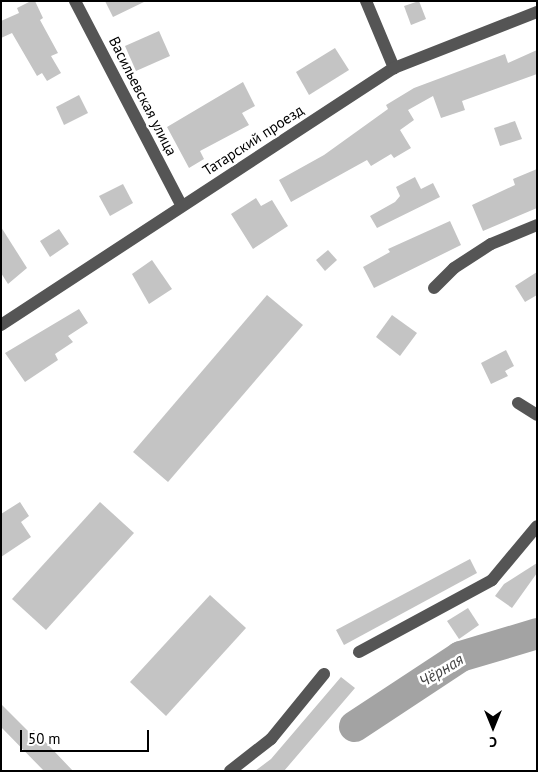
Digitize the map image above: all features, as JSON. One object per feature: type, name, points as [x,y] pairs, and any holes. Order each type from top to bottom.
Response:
[{"type":"street","name":"Васильевская улица","points":[[75,1],[181,205]]},
{"type":"street","points":[[366,1],[394,68]]},
{"type":"street","name":"Татарский проезд","points":[[1,324],[394,68],[537,12]]},
{"type":"street","points":[[434,288],[454,268],[491,244],[537,225]]},
{"type":"street","points":[[518,403],[537,415]]},
{"type":"street","points":[[359,652],[492,580],[537,526]]},
{"type":"street","points":[[230,771],[271,738],[324,674]]},
{"type":"building","points":[[35,1],[43,18],[40,20],[58,53],[51,56],[61,73],[47,81],[42,73],[37,76],[12,33],[1,38],[1,21],[19,13],[17,8]]},
{"type":"building","points":[[105,1],[146,1],[113,17]]},
{"type":"building","points":[[419,1],[426,19],[411,25],[404,6]]},
{"type":"building","points":[[159,31],[170,56],[136,71],[125,46]]},
{"type":"building","points":[[335,48],[349,70],[309,95],[296,72]]},
{"type":"building","points":[[537,50],[537,74],[462,101],[465,110],[441,118],[433,96],[408,110],[414,120],[400,130],[411,148],[394,158],[391,154],[371,166],[367,160],[291,202],[279,180],[324,155],[388,109],[386,105],[414,88],[505,54],[508,63]]},
{"type":"building","points":[[243,82],[255,106],[242,113],[249,125],[200,151],[204,159],[189,168],[167,127]]},
{"type":"building","points":[[79,95],[88,113],[64,125],[56,107]]},
{"type":"building","points":[[515,121],[522,139],[500,146],[494,128]]},
{"type":"building","points":[[537,169],[537,208],[483,231],[472,205],[515,185],[513,179]]},
{"type":"building","points":[[415,177],[421,189],[433,183],[440,197],[377,228],[370,216],[395,202],[400,196],[396,187]]},
{"type":"building","points":[[123,184],[133,203],[110,216],[99,196]]},
{"type":"building","points":[[256,198],[261,206],[272,200],[288,226],[253,249],[231,214]]},
{"type":"building","points":[[450,221],[461,245],[374,288],[363,267],[390,252],[388,249]]},
{"type":"building","points":[[1,227],[27,268],[8,284],[1,273]]},
{"type":"building","points":[[59,229],[69,244],[50,257],[40,241]]},
{"type":"building","points":[[328,250],[337,260],[325,271],[316,260]]},
{"type":"building","points":[[152,260],[172,289],[149,304],[132,274]]},
{"type":"building","points":[[537,272],[537,295],[525,302],[515,286]]},
{"type":"building","points":[[267,295],[303,325],[168,482],[133,452]]},
{"type":"building","points":[[79,309],[88,323],[68,336],[73,342],[55,354],[58,360],[25,382],[5,353]]},
{"type":"building","points":[[392,315],[417,333],[400,356],[376,337]]},
{"type":"building","points":[[506,350],[514,366],[505,371],[508,376],[491,384],[481,363]]},
{"type":"building","points":[[20,502],[29,516],[21,522],[31,537],[1,557],[1,514]]},
{"type":"building","points":[[100,502],[134,533],[46,630],[12,599]]},
{"type":"building","points":[[470,559],[477,573],[344,645],[336,630]]},
{"type":"building","points":[[537,563],[537,573],[512,608],[495,596],[504,584]]},
{"type":"building","points":[[210,595],[246,628],[166,716],[130,682]]},
{"type":"building","points":[[468,608],[479,625],[459,639],[447,621]]},
{"type":"building","points":[[341,677],[355,688],[284,771],[255,771],[271,759]]},
{"type":"building","points":[[1,704],[30,733],[34,730],[73,771],[44,771],[1,727]]},
{"type":"waterway","name":"Чёрная","points":[[354,726],[460,656],[537,633]]}]
